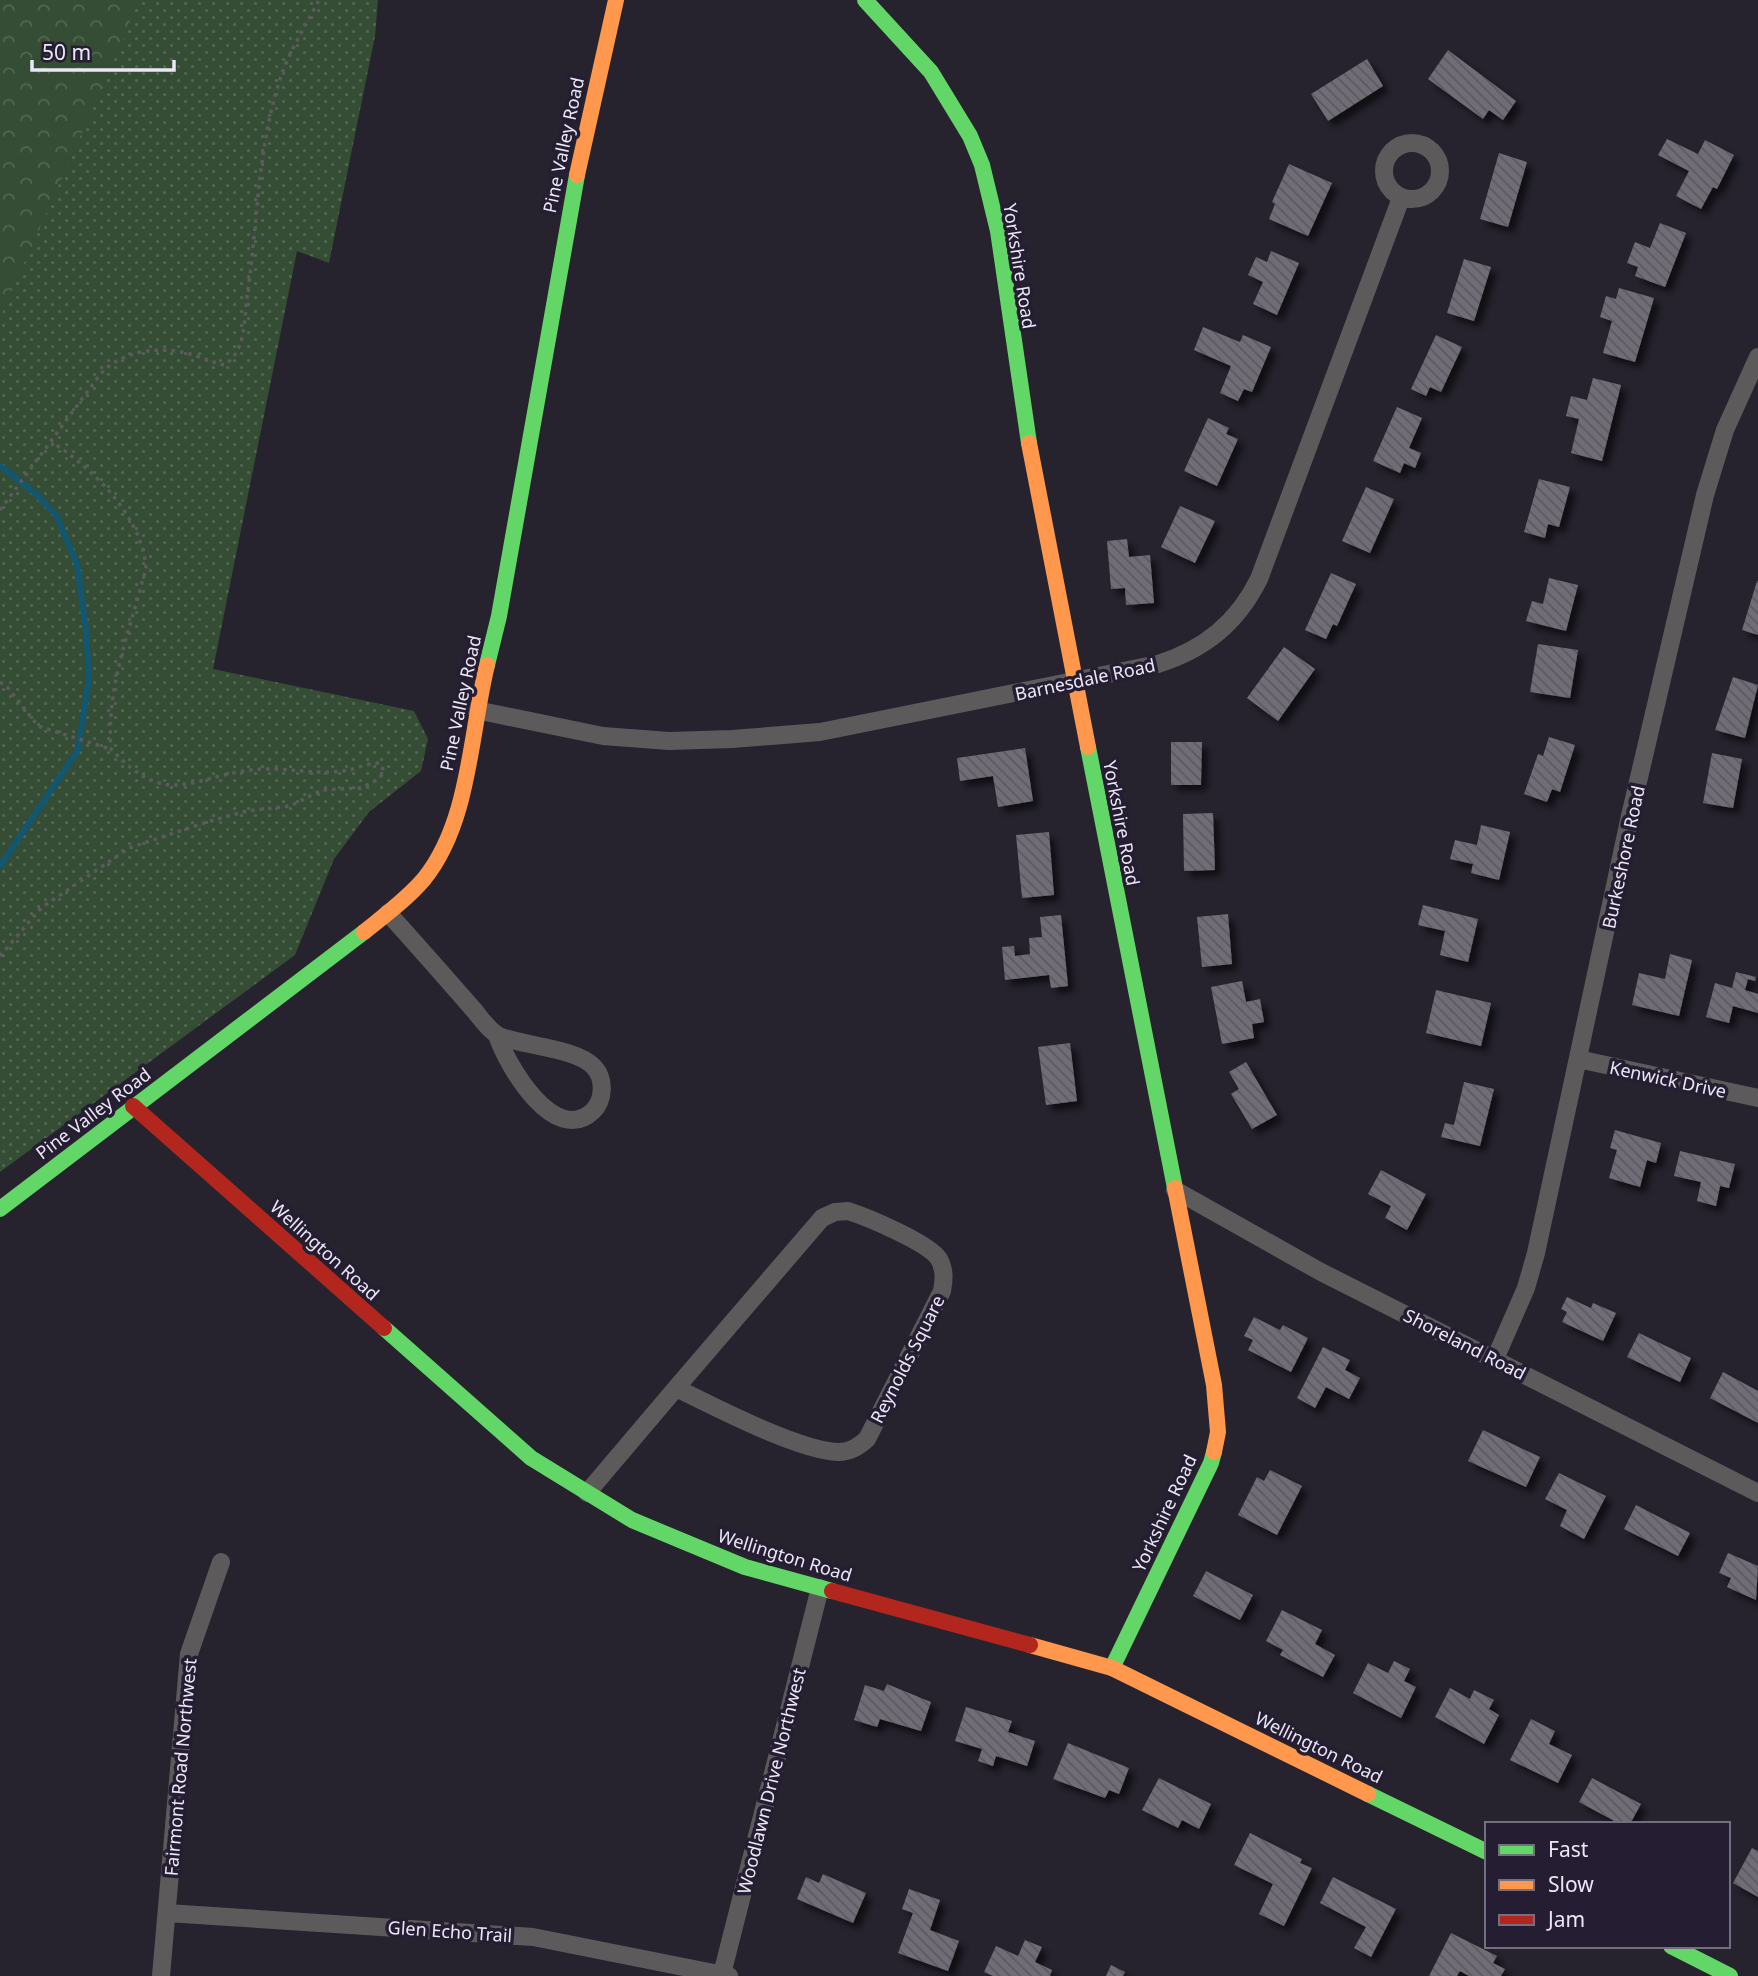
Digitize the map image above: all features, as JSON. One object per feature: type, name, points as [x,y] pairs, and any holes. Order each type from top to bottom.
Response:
[{"type":"street","name":"Pine Valley Road","points":[[0,1209],[133,1106],[281,998],[388,913],[424,879],[446,842],[460,802],[475,710],[499,616],[565,228],[616,0]]},
{"type":"street","name":"Yorkshire Road","points":[[865,0],[931,72],[970,136],[982,165],[998,231],[1032,461],[1214,1385],[1218,1432],[1211,1463],[1112,1668]]},
{"type":"street","name":"Barnesdale Road","points":[[475,710],[603,736],[669,741],[732,739],[820,732],[1075,682],[1183,656],[1221,631],[1250,597],[1401,198]]},
{"type":"street","name":"Burkeshore Road","points":[[1495,1359],[1525,1289],[1536,1253],[1705,495],[1725,430],[1752,384],[1758,357]]},
{"type":"street","points":[[388,913],[497,1035],[503,1055],[512,1068],[555,1118],[569,1122],[585,1118],[596,1108],[602,1092],[601,1077],[593,1065],[536,1044],[497,1035]]},
{"type":"street","name":"Kenwick Drive","points":[[1578,1059],[1758,1098]]},
{"type":"street","name":"Wellington Road","points":[[133,1106],[531,1458],[632,1520],[745,1567],[1112,1668],[1485,1851]]},
{"type":"street","name":"Shoreland Road","points":[[1175,1191],[1321,1272],[1758,1493]]},
{"type":"street","name":"Reynolds Square","points":[[587,1493],[676,1388],[822,1218],[835,1212],[855,1213],[930,1250],[938,1258],[944,1280],[942,1291],[867,1439],[859,1447],[836,1452],[808,1444],[764,1429],[676,1388]]},
{"type":"street","name":"Fairmont Road Northwest","points":[[160,1976],[189,1654],[221,1562]]},
{"type":"street","name":"Woodlawn Drive Northwest","points":[[726,1975],[820,1588]]},
{"type":"street","name":"Glen Echo Trail","points":[[167,1913],[533,1937],[726,1975]]},
{"type":"street","points":[[1675,1948],[1730,1976]]},
{"type":"path","points":[[0,510],[33,469],[104,369],[122,358],[160,351],[184,352],[224,365],[239,350],[250,279],[256,206],[275,99],[288,58],[318,0]]},
{"type":"path","points":[[52,442],[83,462],[108,488],[134,530],[145,556],[141,587],[114,683],[111,749]]},
{"type":"path","points":[[0,682],[8,688],[32,721],[63,735],[111,749],[141,775],[176,786],[249,770],[344,771],[379,763],[384,771],[379,779],[361,788],[322,790],[290,806],[247,811],[129,848],[41,908],[0,956]]},
{"type":"green space","points":[[0,0],[378,0],[375,36],[329,263],[297,251],[213,669],[414,711],[428,739],[421,771],[369,812],[334,859],[295,955],[0,1172]]},
{"type":"green space","points":[[0,0],[137,0],[126,33],[0,318]]},
{"type":"building","points":[[1448,50],[1516,101],[1503,120],[1489,110],[1483,119],[1428,79]]},
{"type":"building","points":[[1367,59],[1383,86],[1328,121],[1311,94]]},
{"type":"building","points":[[1667,139],[1698,154],[1705,140],[1734,155],[1717,189],[1713,187],[1701,209],[1676,196],[1689,171],[1658,155]]},
{"type":"building","points":[[1499,153],[1527,162],[1508,227],[1480,219]]},
{"type":"building","points":[[1289,164],[1332,183],[1308,236],[1269,219],[1275,204],[1272,202]]},
{"type":"building","points":[[1660,223],[1686,233],[1665,287],[1635,276],[1638,267],[1627,263],[1635,242],[1650,248]]},
{"type":"building","points":[[1271,251],[1299,263],[1277,315],[1253,304],[1263,282],[1248,275],[1256,257],[1267,262]]},
{"type":"building","points":[[1464,259],[1491,267],[1474,321],[1447,313]]},
{"type":"building","points":[[1619,288],[1654,298],[1635,362],[1603,353],[1612,321],[1600,317],[1606,296],[1616,299]]},
{"type":"building","points":[[1203,327],[1240,342],[1243,335],[1271,347],[1252,392],[1244,389],[1238,401],[1220,393],[1231,366],[1194,350]]},
{"type":"building","points":[[1436,335],[1462,347],[1441,392],[1430,387],[1426,396],[1411,389]]},
{"type":"building","points":[[1593,378],[1621,385],[1602,461],[1571,453],[1579,419],[1566,416],[1571,396],[1587,400]]},
{"type":"building","points":[[1397,407],[1422,418],[1409,448],[1421,453],[1415,468],[1404,463],[1400,473],[1373,461]]},
{"type":"building","points":[[1208,418],[1229,428],[1226,434],[1238,439],[1217,486],[1184,471]]},
{"type":"building","points":[[1539,479],[1570,487],[1559,527],[1548,524],[1545,538],[1524,532]]},
{"type":"building","points":[[1366,487],[1394,499],[1370,553],[1342,541]]},
{"type":"building","points":[[1180,506],[1215,521],[1195,563],[1161,547]]},
{"type":"building","points":[[1127,539],[1129,557],[1150,555],[1154,603],[1126,605],[1125,588],[1111,589],[1107,541]]},
{"type":"building","points":[[1331,573],[1356,584],[1337,626],[1333,624],[1326,639],[1305,630]]},
{"type":"building","points":[[1549,578],[1578,585],[1566,631],[1526,621],[1532,601],[1543,604]]},
{"type":"building","points":[[1758,581],[1758,635],[1742,630]]},
{"type":"building","points":[[1538,644],[1578,650],[1570,698],[1530,692]]},
{"type":"building","points":[[1284,647],[1315,669],[1278,721],[1247,698]]},
{"type":"building","points":[[1733,677],[1758,685],[1745,738],[1715,730]]},
{"type":"building","points":[[1549,737],[1575,745],[1560,792],[1552,789],[1547,802],[1524,794],[1538,754],[1543,756]]},
{"type":"building","points":[[1171,742],[1202,742],[1201,785],[1171,785]]},
{"type":"building","points":[[1025,748],[1033,801],[998,807],[993,776],[960,781],[957,758]]},
{"type":"building","points":[[1712,753],[1742,759],[1733,808],[1703,803]]},
{"type":"building","points":[[1213,813],[1215,870],[1184,871],[1183,814]]},
{"type":"building","points":[[1481,825],[1510,832],[1499,880],[1471,873],[1473,864],[1450,859],[1455,840],[1477,845]]},
{"type":"building","points":[[1049,832],[1054,895],[1022,898],[1016,835]]},
{"type":"building","points":[[1423,905],[1478,919],[1468,962],[1440,955],[1445,931],[1418,925]]},
{"type":"building","points":[[1228,914],[1232,964],[1202,967],[1197,917]]},
{"type":"building","points":[[1061,915],[1068,986],[1051,988],[1049,975],[1005,980],[1002,947],[1014,946],[1015,956],[1030,954],[1029,938],[1042,937],[1040,917]]},
{"type":"building","points":[[1670,954],[1692,960],[1679,1016],[1632,1005],[1639,973],[1665,979]]},
{"type":"building","points":[[1736,972],[1756,977],[1755,981],[1748,979],[1745,990],[1758,994],[1758,1013],[1733,1006],[1729,1023],[1706,1017],[1715,983],[1732,988]]},
{"type":"building","points":[[1242,981],[1246,1002],[1260,999],[1264,1022],[1252,1024],[1254,1038],[1222,1044],[1211,987]]},
{"type":"building","points":[[1436,990],[1491,1003],[1481,1046],[1426,1033]]},
{"type":"building","points":[[1070,1043],[1077,1101],[1046,1105],[1038,1047]]},
{"type":"building","points":[[1246,1062],[1277,1115],[1252,1129],[1231,1094],[1239,1089],[1229,1072]]},
{"type":"building","points":[[1464,1082],[1494,1089],[1480,1146],[1441,1137],[1445,1123],[1454,1125]]},
{"type":"building","points":[[1615,1130],[1661,1143],[1656,1163],[1647,1160],[1640,1187],[1609,1178],[1617,1150],[1610,1148]]},
{"type":"building","points":[[1680,1151],[1735,1164],[1729,1188],[1720,1186],[1716,1206],[1697,1201],[1701,1182],[1674,1176]]},
{"type":"building","points":[[1381,1170],[1426,1194],[1407,1230],[1385,1218],[1391,1206],[1368,1194]]},
{"type":"building","points":[[1567,1297],[1591,1308],[1593,1303],[1616,1313],[1603,1341],[1562,1322],[1567,1312],[1561,1309]]},
{"type":"building","points":[[1254,1317],[1280,1330],[1283,1325],[1308,1338],[1291,1372],[1248,1350],[1253,1340],[1244,1336]]},
{"type":"building","points":[[1639,1333],[1691,1358],[1680,1382],[1627,1357]]},
{"type":"building","points":[[1323,1347],[1350,1360],[1345,1370],[1360,1378],[1349,1399],[1326,1387],[1315,1408],[1297,1398]]},
{"type":"building","points":[[1723,1372],[1758,1391],[1758,1423],[1710,1398]]},
{"type":"building","points":[[1483,1430],[1540,1457],[1526,1487],[1468,1461]]},
{"type":"building","points":[[1270,1470],[1302,1486],[1277,1535],[1238,1515],[1257,1477],[1264,1481]]},
{"type":"building","points":[[1559,1473],[1606,1496],[1584,1539],[1560,1526],[1567,1510],[1545,1499]]},
{"type":"building","points":[[1636,1505],[1690,1533],[1678,1556],[1624,1529]]},
{"type":"building","points":[[1728,1553],[1758,1566],[1756,1600],[1727,1587],[1731,1578],[1719,1573]]},
{"type":"building","points":[[1206,1571],[1253,1595],[1240,1620],[1193,1596]]},
{"type":"building","points":[[1282,1610],[1322,1630],[1315,1644],[1335,1655],[1323,1677],[1280,1655],[1283,1650],[1266,1641]]},
{"type":"building","points":[[1394,1661],[1410,1669],[1404,1681],[1416,1687],[1401,1718],[1353,1693],[1368,1663],[1388,1673]]},
{"type":"building","points":[[887,1684],[931,1702],[921,1731],[880,1719],[877,1727],[854,1720],[865,1685],[884,1691]]},
{"type":"building","points":[[1450,1688],[1470,1699],[1474,1690],[1494,1700],[1489,1709],[1499,1715],[1484,1744],[1435,1717]]},
{"type":"building","points":[[966,1707],[1012,1721],[1008,1732],[1035,1741],[1027,1766],[996,1756],[993,1766],[978,1761],[982,1749],[955,1741]]},
{"type":"building","points":[[1531,1719],[1555,1731],[1549,1744],[1572,1755],[1558,1783],[1510,1760]]},
{"type":"building","points":[[1068,1743],[1129,1768],[1119,1794],[1109,1790],[1105,1798],[1053,1779]]},
{"type":"building","points":[[1159,1778],[1211,1804],[1199,1829],[1182,1820],[1178,1828],[1142,1810]]},
{"type":"building","points":[[1592,1778],[1641,1804],[1631,1822],[1616,1822],[1579,1802]]},
{"type":"building","points":[[1250,1833],[1302,1859],[1300,1863],[1312,1868],[1284,1926],[1259,1914],[1273,1884],[1234,1865]]},
{"type":"building","points":[[1752,1848],[1758,1851],[1758,1897],[1733,1883]]},
{"type":"building","points":[[823,1874],[866,1893],[853,1923],[797,1899],[806,1877],[819,1883]]},
{"type":"building","points":[[1333,1877],[1396,1909],[1371,1957],[1354,1948],[1366,1927],[1320,1903]]},
{"type":"building","points":[[909,1889],[940,1900],[930,1930],[959,1941],[948,1971],[898,1953],[913,1913],[902,1909]]},
{"type":"building","points":[[1451,1933],[1497,1956],[1493,1963],[1505,1969],[1501,1976],[1469,1976],[1460,1971],[1457,1976],[1429,1976]]},
{"type":"building","points":[[1025,1940],[1042,1947],[1035,1962],[1052,1970],[1050,1976],[993,1976],[984,1972],[996,1946],[1018,1956]]},
{"type":"building","points":[[1111,1965],[1125,1972],[1123,1976],[1106,1976]]},
{"type":"waterway","points":[[0,466],[35,493],[56,515],[77,564],[89,678],[78,750],[0,866]]},
{"type":"traffic: fast","points":[[865,0],[931,72],[970,136],[982,165],[998,231],[1029,443]]},
{"type":"traffic: fast","points":[[487,665],[499,616],[577,175]]},
{"type":"traffic: fast","points":[[1088,747],[1175,1188]]},
{"type":"traffic: fast","points":[[0,1209],[364,932]]},
{"type":"traffic: fast","points":[[384,1328],[531,1458],[632,1520],[745,1567],[832,1591]]},
{"type":"traffic: fast","points":[[1112,1668],[1214,1452]]},
{"type":"traffic: fast","points":[[1368,1794],[1485,1851]]},
{"type":"traffic: fast","points":[[1675,1948],[1730,1976]]},
{"type":"traffic: slow","points":[[577,175],[616,0]]},
{"type":"traffic: slow","points":[[1029,443],[1088,747]]},
{"type":"traffic: slow","points":[[364,932],[424,879],[451,831],[460,804],[487,665]]},
{"type":"traffic: slow","points":[[1175,1188],[1214,1385],[1218,1432],[1214,1452]]},
{"type":"traffic: slow","points":[[1030,1645],[1112,1668],[1368,1794]]},
{"type":"traffic: jam","points":[[133,1106],[384,1328]]},
{"type":"traffic: jam","points":[[832,1591],[1030,1645]]}]
